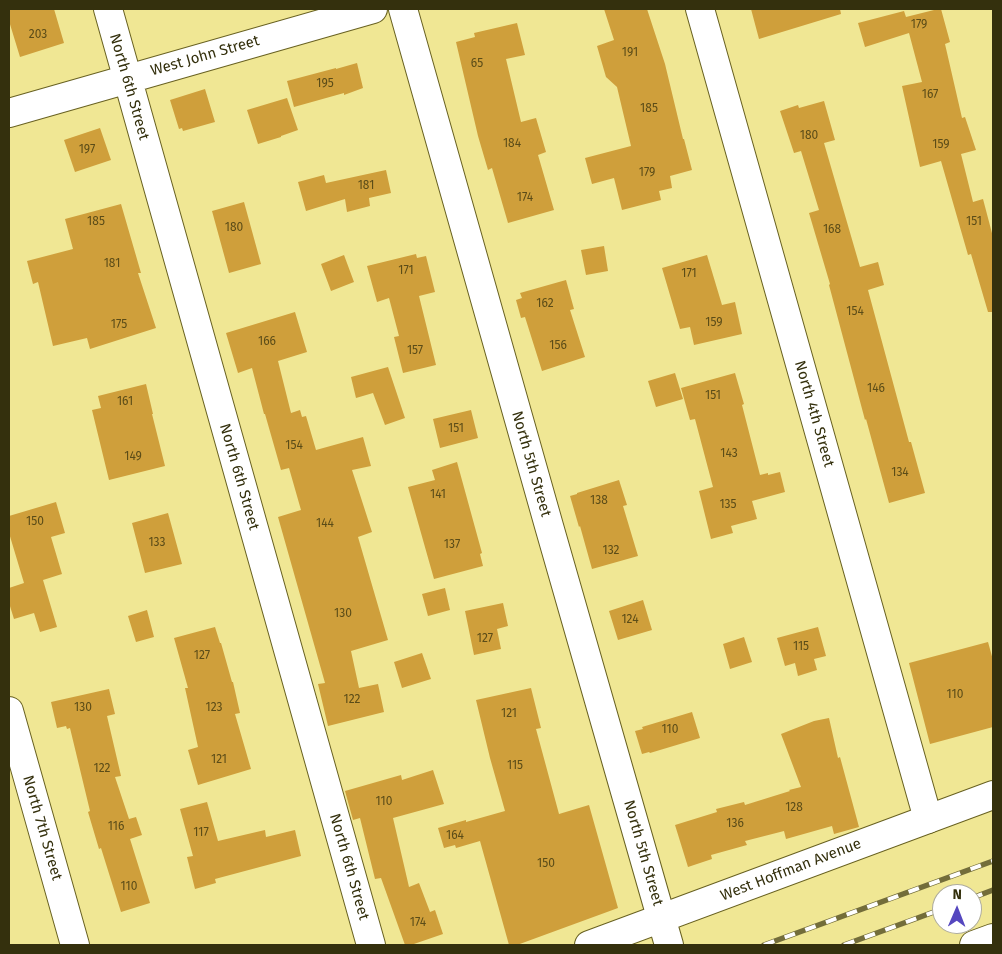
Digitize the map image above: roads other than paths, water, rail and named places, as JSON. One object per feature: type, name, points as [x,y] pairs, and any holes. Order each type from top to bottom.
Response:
[{"type":"street","name":"North 6th Street","points":[[108,9],[371,945]]},
{"type":"street","name":"West John Street","points":[[9,113],[373,9]]},
{"type":"street","name":"North 5th Street","points":[[404,9],[669,945]]},
{"type":"street","name":"North 4th Street","points":[[700,9],[928,818]]},
{"type":"street","name":"North 7th Street","points":[[9,711],[75,945]]},
{"type":"street","name":"West Hoffman Avenue","points":[[589,945],[993,795]]},
{"type":"street","points":[[974,945],[993,938]]},
{"type":"railway","points":[[764,945],[993,861]]},
{"type":"railway","points":[[982,894],[993,890]]},
{"type":"railway","points":[[844,945],[932,913]]}]
